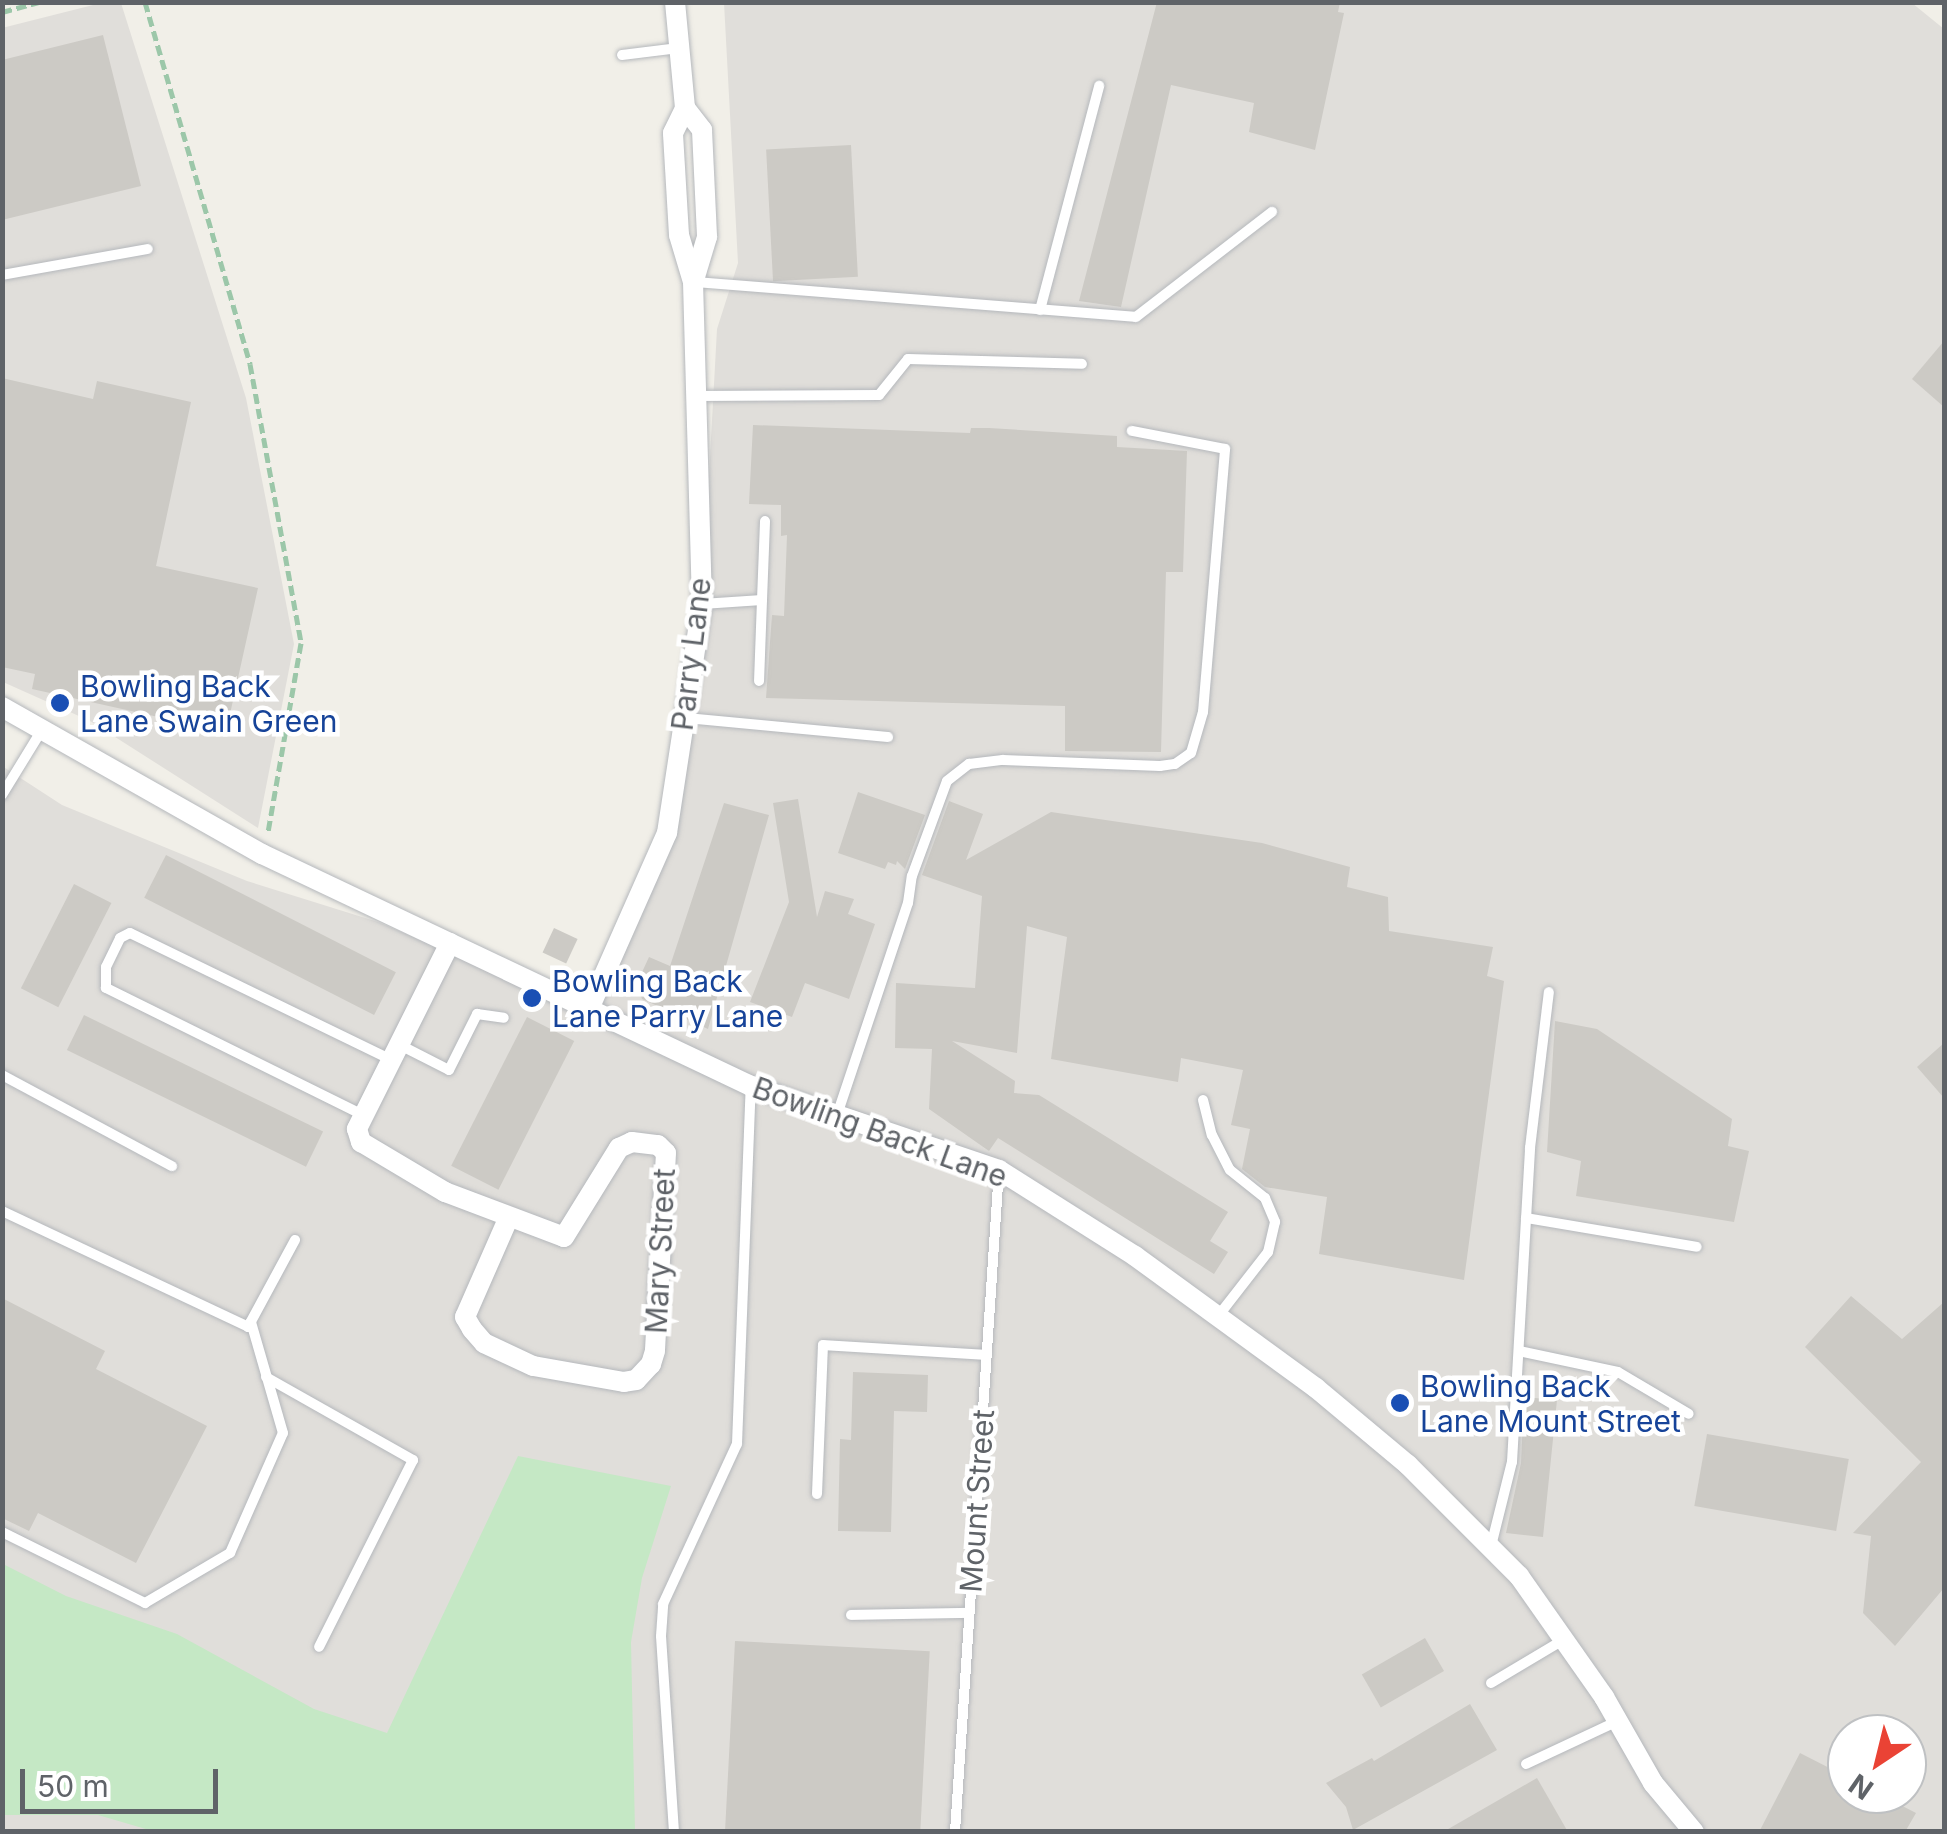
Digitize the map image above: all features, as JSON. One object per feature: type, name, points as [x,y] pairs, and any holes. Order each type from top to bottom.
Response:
[{"type":"street","name":"Parry Lane","points":[[675,2],[685,108],[702,130],[707,237],[694,282]]},
{"type":"street","name":"Parry Lane","points":[[589,1009],[667,833],[702,604],[694,282],[679,235],[672,133],[685,108]]},
{"type":"street","name":"Bowling Back Lane","points":[[2,707],[262,854],[751,1086],[838,1112],[999,1170],[1219,1315],[1408,1466],[1519,1576],[1618,1721],[1654,1783],[1694,1832]]},
{"type":"street","points":[[363,1114],[450,943]]},
{"type":"street","name":"Mary Street","points":[[363,1114],[357,1129],[361,1142],[445,1192],[508,1219],[564,1236],[618,1148],[648,1142],[666,1154],[655,1351],[651,1364],[636,1380],[624,1382],[533,1366],[484,1343],[472,1329],[465,1318],[508,1219]]},
{"type":"lane","points":[[622,55],[679,48]]},
{"type":"lane","points":[[1040,310],[1099,86]]},
{"type":"lane","points":[[694,282],[1136,317],[1272,212]]},
{"type":"lane","points":[[2,275],[148,249]]},
{"type":"lane","points":[[696,396],[879,395],[908,359],[1082,364]]},
{"type":"lane","points":[[838,1112],[908,903],[912,876],[947,781],[969,764],[1003,760],[1160,766],[1192,753],[1203,712],[1225,449],[1132,431]]},
{"type":"lane","points":[[759,681],[765,521]]},
{"type":"lane","points":[[702,604],[762,600]]},
{"type":"lane","points":[[684,718],[888,737]]},
{"type":"lane","points":[[2,795],[43,728]]},
{"type":"lane","points":[[363,1114],[106,988],[106,967],[120,938],[130,933],[393,1051],[449,1070],[477,1014],[504,1018]]},
{"type":"lane","points":[[1490,1547],[1512,1462],[1526,1218],[1548,992]]},
{"type":"lane","points":[[2,1075],[172,1166]]},
{"type":"lane","points":[[674,1832],[661,1636],[663,1604],[737,1444],[751,1086]]},
{"type":"lane","points":[[1202,1100],[1212,1135],[1230,1170],[1265,1198],[1275,1222],[1268,1252],[1219,1315]]},
{"type":"lane","name":"Mount Street","points":[[954,1832],[999,1170]]},
{"type":"lane","points":[[2,1211],[248,1327],[295,1240]]},
{"type":"lane","points":[[1526,1218],[1696,1248]]},
{"type":"lane","points":[[2,1532],[145,1603],[230,1553],[282,1433],[251,1322]]},
{"type":"lane","points":[[817,1494],[824,1345],[986,1355]]},
{"type":"lane","points":[[1519,1351],[1618,1372],[1690,1414]]},
{"type":"lane","points":[[266,1376],[414,1460],[319,1647]]},
{"type":"lane","points":[[852,1615],[969,1613]]},
{"type":"lane","points":[[1491,1684],[1564,1640]]},
{"type":"lane","points":[[1526,1764],[1618,1721]]},
{"type":"path","points":[[2,12],[40,2]]},
{"type":"path","points":[[145,2],[250,364],[301,643],[262,854]]},
{"type":"shaded area","points":[[101,3],[121,3],[246,398],[294,644],[258,828],[90,721],[3,682],[2,28]]},
{"type":"shaded area","points":[[724,3],[1912,3],[1944,29],[1944,1831],[3,1831],[2,766],[62,805],[247,881],[378,922],[592,1013],[589,1009],[667,833],[702,604],[717,329],[738,263]]},
{"type":"green space","points":[[518,1456],[671,1486],[642,1578],[631,1642],[635,1831],[156,1832],[98,1815],[3,1815],[3,1564],[66,1596],[177,1634],[314,1709],[387,1733]]},
{"type":"building","points":[[1157,2],[1340,2],[1338,12],[1344,13],[1315,150],[1249,132],[1254,103],[1171,85],[1121,307],[1079,301]]},
{"type":"building","points":[[103,35],[141,186],[2,220],[2,60]]},
{"type":"building","points":[[851,145],[858,277],[773,281],[766,149]]},
{"type":"building","points":[[1944,341],[1944,407],[1912,379]]},
{"type":"building","points":[[2,378],[93,399],[97,381],[191,402],[156,566],[258,588],[226,732],[32,689],[35,674],[2,667]]},
{"type":"building","points":[[753,425],[970,433],[971,428],[989,428],[1117,436],[1117,447],[1187,451],[1183,572],[1166,572],[1161,752],[1065,751],[1065,706],[766,698],[772,615],[784,616],[787,535],[781,536],[781,505],[749,504]]},
{"type":"building","points":[[858,792],[925,815],[905,869],[897,861],[896,865],[888,862],[885,869],[838,853]]},
{"type":"building","points":[[798,799],[817,917],[825,891],[854,899],[848,914],[875,924],[849,999],[805,983],[792,1017],[750,1002],[789,902],[773,803]]},
{"type":"building","points":[[949,801],[983,814],[966,860],[1051,812],[1262,843],[1350,867],[1347,887],[1388,897],[1389,931],[1493,947],[1487,976],[1504,981],[1464,1280],[1319,1254],[1327,1197],[1265,1187],[1242,1169],[1250,1129],[1231,1125],[1243,1070],[1181,1058],[1178,1082],[1051,1059],[1067,937],[1027,926],[1017,1053],[952,1041],[1015,1081],[1014,1093],[1039,1095],[1228,1212],[1210,1241],[1228,1252],[1214,1274],[998,1138],[989,1151],[929,1109],[932,1049],[895,1048],[896,983],[975,988],[982,896],[922,875]]},
{"type":"building","points":[[724,803],[769,815],[708,1029],[642,999],[637,983],[649,957],[670,966]]},
{"type":"building","points":[[166,855],[396,972],[374,1015],[144,898]]},
{"type":"building","points":[[74,884],[111,903],[58,1007],[21,988]]},
{"type":"building","points":[[554,928],[578,939],[566,963],[543,952]]},
{"type":"building","points":[[84,1015],[323,1132],[306,1167],[67,1050]]},
{"type":"building","points":[[527,1017],[574,1041],[498,1190],[451,1166]]},
{"type":"building","points":[[1555,1021],[1597,1029],[1732,1119],[1728,1146],[1749,1151],[1734,1222],[1576,1196],[1581,1161],[1547,1152]]},
{"type":"building","points":[[1944,1043],[1944,1098],[1917,1067]]},
{"type":"building","points":[[1851,1296],[1902,1339],[1944,1302],[1944,1588],[1895,1646],[1863,1613],[1871,1536],[1853,1533],[1921,1462],[1805,1347]]},
{"type":"building","points":[[2,1298],[105,1351],[96,1369],[207,1426],[136,1563],[38,1513],[29,1531],[2,1518]]},
{"type":"building","points":[[853,1372],[928,1375],[927,1412],[894,1411],[891,1532],[838,1531],[840,1439],[851,1440]]},
{"type":"building","points":[[1524,1397],[1557,1400],[1543,1537],[1506,1533],[1521,1463]]},
{"type":"building","points":[[1707,1434],[1849,1459],[1836,1531],[1694,1506]]},
{"type":"building","points":[[1425,1638],[1444,1671],[1381,1707],[1362,1674]]},
{"type":"building","points":[[735,1641],[930,1651],[920,1832],[725,1832]]},
{"type":"building","points":[[1470,1704],[1497,1750],[1353,1830],[1346,1807],[1326,1783],[1372,1758],[1374,1761]]},
{"type":"building","points":[[1800,1753],[1827,1767],[1827,1814],[1915,1814],[1905,1832],[1759,1832]]},
{"type":"building","points":[[1537,1778],[1568,1832],[1443,1832]]},
{"type":"place","name":"Bowling Back Lane Swain Green","points":[[60,703]]},
{"type":"place","name":"Bowling Back Lane Parry Lane","points":[[532,998]]},
{"type":"place","name":"Bowling Back Lane Mount Street","points":[[1400,1403]]}]
